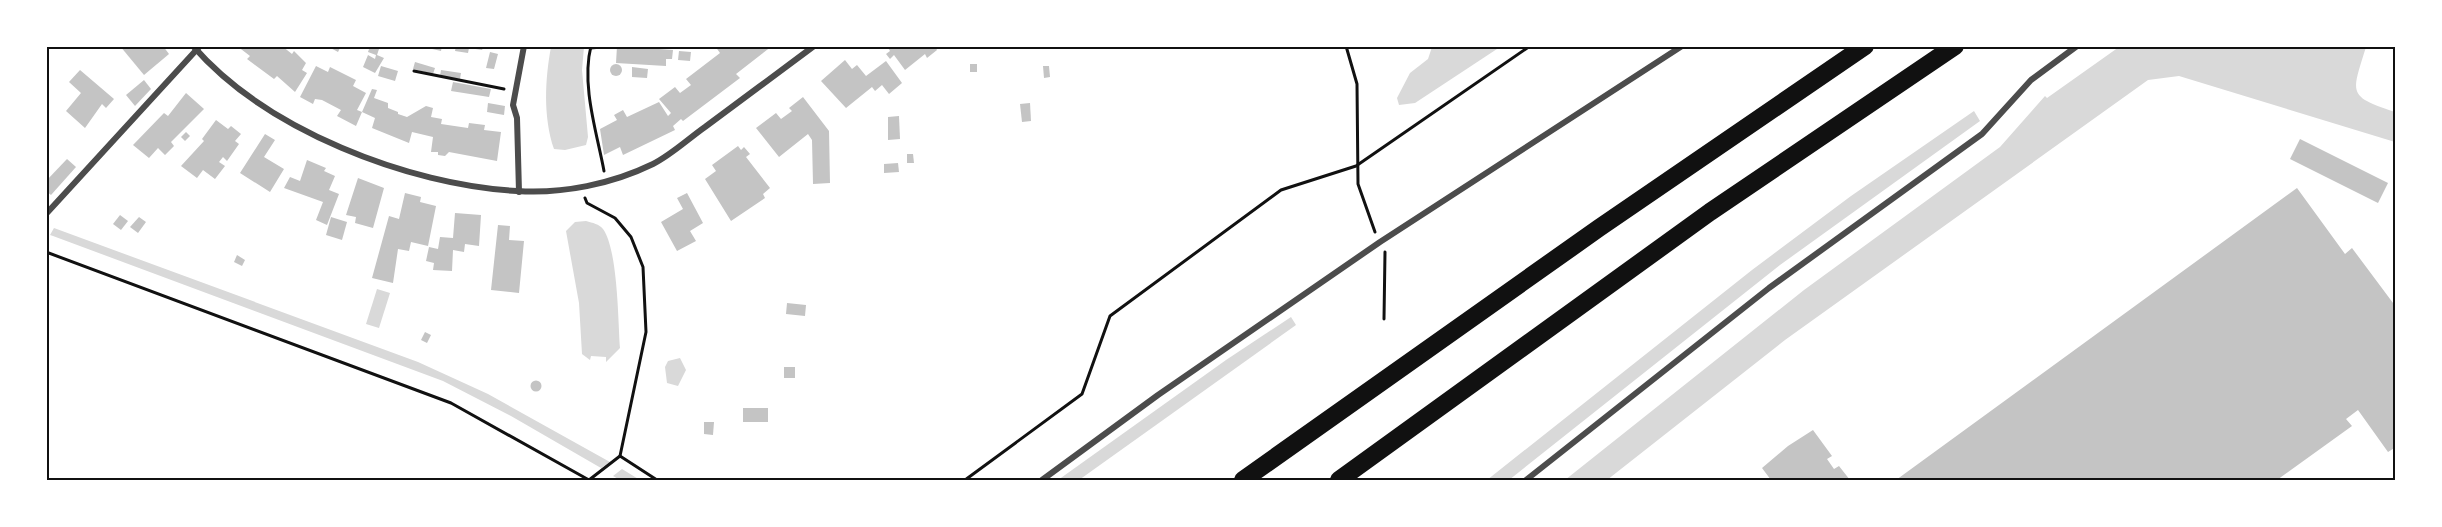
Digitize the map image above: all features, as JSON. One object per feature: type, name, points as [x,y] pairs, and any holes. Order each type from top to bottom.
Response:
[{"type":"highway","points":[[1243,480],[1580,242],[1865,46]]},
{"type":"highway","points":[[1339,480],[1710,212],[1955,46]]},
{"type":"street","points":[[519,192],[517,118],[513,105],[524,46]]},
{"type":"street","points":[[46,214],[196,48],[245,93],[310,134],[369,159],[481,187],[519,192],[582,188],[606,182],[655,163],[814,46]]},
{"type":"street","points":[[1042,480],[1158,395],[1682,46]]},
{"type":"street","points":[[1526,480],[1769,288],[1982,134],[2031,80],[2077,46]]},
{"type":"path","points":[[606,182],[590,100],[588,72],[590,47],[614,46]]},
{"type":"path","points":[[1346,46],[1357,84],[1356,166],[1363,202],[1383,244],[1384,319]]},
{"type":"path","points":[[965,480],[1082,394],[1110,316],[1281,190],[1356,166],[1530,46]]},
{"type":"path","points":[[414,71],[515,91]]},
{"type":"path","points":[[46,252],[451,404],[589,480],[620,456],[646,332],[643,267],[631,237],[615,218],[587,203],[582,188]]},
{"type":"path","points":[[620,456],[657,480]]},
{"type":"shaded area","points":[[551,47],[584,47],[582,70],[588,137],[586,145],[565,150],[554,149],[550,137],[546,98]]},
{"type":"shaded area","points":[[1432,47],[1500,47],[1415,103],[1399,105],[1397,98],[1410,73],[1428,59]]},
{"type":"shaded area","points":[[2119,47],[2366,47],[2358,74],[2357,91],[2368,102],[2395,112],[2395,142],[2179,76],[2148,80],[1785,340],[1607,480],[1565,480],[1804,290],[2000,147],[2045,96],[2047,98]]},
{"type":"shaded area","points":[[1974,111],[1980,121],[1780,265],[1509,480],[1487,480],[1752,270],[1851,196]]},
{"type":"shaded area","points":[[586,221],[603,229],[612,253],[620,348],[606,362],[606,357],[591,356],[590,360],[582,354],[579,303],[566,231],[575,222]]},
{"type":"shaded area","points":[[54,228],[418,362],[488,394],[610,462],[601,468],[511,416],[443,381],[50,235]]},
{"type":"shaded area","points":[[377,289],[390,293],[379,328],[366,324]]},
{"type":"shaded area","points":[[1291,317],[1296,325],[1079,480],[1058,480],[1226,360]]},
{"type":"shaded area","points":[[680,358],[686,370],[678,386],[667,383],[665,367],[668,361]]},
{"type":"shaded area","points":[[622,469],[640,480],[620,480],[613,476]]},
{"type":"building","points":[[120,46],[163,46],[169,54],[144,75]]},
{"type":"building","points":[[237,46],[282,46],[292,54],[294,51],[306,63],[302,70],[307,73],[295,92],[277,76],[274,79],[247,59],[250,56]]},
{"type":"building","points":[[327,46],[341,46],[338,52]]},
{"type":"building","points":[[370,46],[380,46],[377,55],[384,58],[375,73],[363,67],[368,55],[375,59],[376,55],[368,52]]},
{"type":"building","points":[[429,46],[442,46],[441,51],[428,48]]},
{"type":"building","points":[[456,46],[491,46],[491,49],[469,48],[468,53],[455,51]]},
{"type":"building","points":[[617,46],[673,50],[672,59],[666,59],[666,66],[616,63]]},
{"type":"building","points":[[715,46],[772,46],[736,74],[740,78],[683,121],[681,119],[673,126],[675,130],[623,155],[620,147],[604,155],[600,129],[617,120],[614,115],[623,110],[627,117],[659,102],[668,116],[671,113],[659,99],[675,87],[680,93],[691,85],[686,79],[720,53]]},
{"type":"building","points":[[887,46],[935,46],[937,50],[927,58],[925,54],[905,70],[894,55],[890,59],[886,54],[890,51]]},
{"type":"building","points":[[679,51],[691,52],[690,61],[678,60]]},
{"type":"building","points":[[490,52],[498,54],[494,69],[486,68]]},
{"type":"building","points":[[845,60],[852,69],[857,65],[866,76],[886,61],[902,83],[889,94],[882,85],[875,91],[872,87],[846,108],[821,81]]},
{"type":"building","points":[[415,62],[435,68],[433,74],[413,69]]},
{"type":"building","points":[[616,64],[622,70],[616,76],[610,70]]},
{"type":"building","points":[[970,64],[977,64],[977,72],[970,72]]},
{"type":"building","points":[[316,66],[328,72],[330,67],[356,80],[353,86],[366,93],[357,110],[362,112],[356,126],[337,116],[341,110],[322,100],[315,99],[313,104],[300,97]]},
{"type":"building","points":[[381,66],[398,71],[395,81],[378,76]]},
{"type":"building","points":[[1043,66],[1049,66],[1050,77],[1044,78]]},
{"type":"building","points":[[632,67],[648,69],[647,78],[632,77]]},
{"type":"building","points":[[80,70],[114,99],[106,108],[102,104],[85,128],[66,111],[81,93],[69,82]]},
{"type":"building","points":[[441,70],[461,73],[460,79],[440,76]]},
{"type":"building","points":[[144,80],[151,89],[135,106],[126,95]]},
{"type":"building","points":[[453,82],[491,89],[489,97],[451,91]]},
{"type":"building","points":[[372,89],[377,90],[374,98],[388,103],[388,108],[407,117],[426,106],[433,108],[431,117],[442,119],[441,124],[468,128],[469,123],[485,125],[484,130],[501,132],[497,161],[449,152],[445,156],[438,155],[438,152],[431,152],[433,137],[412,132],[409,143],[372,128],[375,118],[362,112]]},
{"type":"building","points":[[186,93],[204,109],[171,142],[174,146],[165,155],[158,148],[149,158],[133,145],[164,113],[168,116]]},
{"type":"building","points":[[803,97],[829,131],[830,183],[813,184],[812,140],[808,134],[779,157],[756,128],[776,113],[781,119],[792,111],[789,108]]},
{"type":"building","points":[[488,103],[505,106],[504,115],[487,112]]},
{"type":"building","points":[[1030,103],[1031,121],[1022,122],[1020,104]]},
{"type":"building","points":[[899,116],[900,139],[888,140],[888,117]]},
{"type":"building","points":[[216,120],[228,129],[231,126],[241,134],[235,141],[239,144],[227,161],[223,157],[219,162],[225,166],[215,179],[203,170],[197,178],[181,166],[204,141],[202,139]]},
{"type":"building","points":[[186,132],[190,136],[185,141],[181,137]]},
{"type":"building","points":[[265,134],[275,140],[264,157],[284,169],[270,192],[240,173]]},
{"type":"building","points":[[2300,139],[2388,183],[2378,203],[2290,159]]},
{"type":"building","points":[[738,146],[741,150],[744,147],[750,154],[746,157],[770,188],[763,194],[765,198],[731,221],[705,179],[716,171],[712,165]]},
{"type":"building","points":[[907,154],[913,154],[914,163],[907,163]]},
{"type":"building","points":[[67,159],[76,167],[51,195],[46,191],[46,181]]},
{"type":"building","points":[[307,160],[326,168],[324,171],[335,176],[329,190],[339,194],[327,225],[316,220],[323,202],[284,188],[290,177],[300,181]]},
{"type":"building","points":[[898,163],[899,172],[884,173],[884,164]]},
{"type":"building","points":[[358,178],[384,188],[373,228],[355,223],[356,217],[346,215]]},
{"type":"building","points":[[2297,188],[2345,254],[2352,248],[2396,307],[2396,447],[2388,452],[2358,410],[2346,419],[2352,426],[2277,480],[1896,480]]},
{"type":"building","points":[[405,193],[421,197],[420,202],[436,206],[428,246],[411,242],[409,251],[398,249],[393,283],[372,278],[389,216],[399,219]]},
{"type":"building","points":[[687,193],[703,223],[690,231],[696,241],[677,251],[661,222],[683,209],[677,198]]},
{"type":"building","points":[[455,213],[481,215],[479,246],[465,244],[464,252],[453,250],[452,271],[433,270],[434,263],[426,261],[429,247],[438,249],[440,237],[453,238]]},
{"type":"building","points":[[120,215],[128,221],[121,230],[113,224]]},
{"type":"building","points":[[139,217],[146,222],[138,233],[130,227]]},
{"type":"building","points":[[331,217],[347,222],[342,240],[326,235]]},
{"type":"building","points":[[498,225],[510,226],[509,240],[524,241],[519,293],[491,290]]},
{"type":"building","points":[[237,255],[245,260],[242,266],[234,262]]},
{"type":"building","points":[[787,303],[806,305],[805,316],[786,314]]},
{"type":"building","points":[[425,332],[431,335],[427,343],[421,340]]},
{"type":"building","points":[[784,367],[795,367],[795,378],[784,378]]},
{"type":"building","points":[[536,381],[540,382],[540,390],[536,391],[532,390],[531,386],[532,382]]},
{"type":"building","points":[[743,408],[768,408],[768,422],[743,422]]},
{"type":"building","points":[[704,422],[714,422],[713,435],[704,434]]},
{"type":"building","points":[[1813,430],[1832,456],[1827,459],[1834,469],[1839,466],[1850,480],[1771,480],[1762,468],[1788,446]]}]
